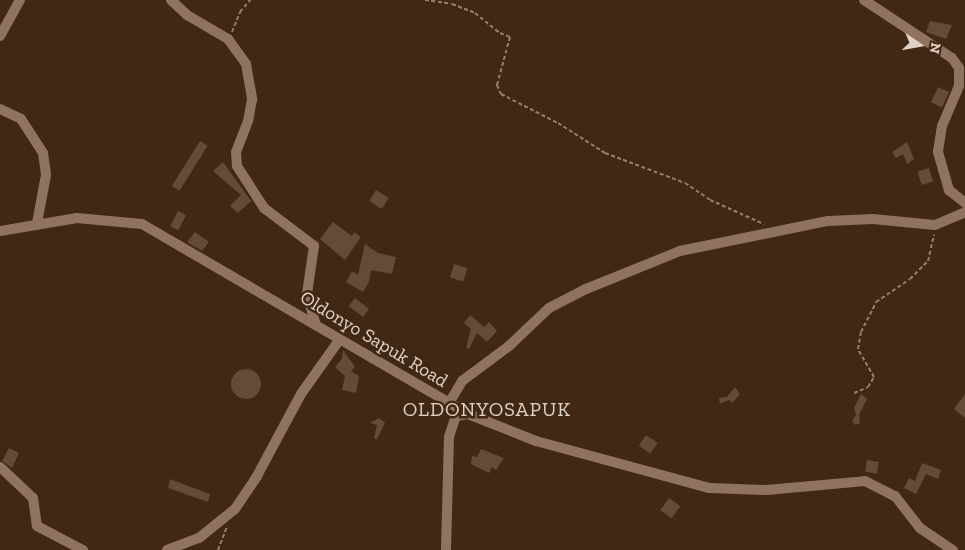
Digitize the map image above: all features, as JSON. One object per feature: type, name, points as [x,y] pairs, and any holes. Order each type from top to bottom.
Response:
[{"type":"street","points":[[0,36],[20,0]]},
{"type":"street","points":[[171,0],[187,15],[228,39],[246,64],[252,87],[251,111],[236,152],[237,166],[264,208],[314,246],[307,294],[316,324]]},
{"type":"street","points":[[864,0],[952,58],[962,69],[959,86],[942,126],[938,152],[949,190],[965,203]]},
{"type":"street","points":[[0,109],[21,119],[43,153],[46,175],[37,223]]},
{"type":"street","points":[[449,403],[468,376],[509,346],[537,318],[563,300],[680,251],[777,231],[847,220],[935,225],[965,212]]},
{"type":"street","name":"Oldonyo Sapuk Road","points":[[0,231],[37,223],[86,217],[142,224],[468,414],[536,441],[709,488],[767,490],[866,481],[895,496],[920,528],[953,550]]},
{"type":"street","points":[[166,550],[199,538],[235,509],[257,476],[301,394],[340,339]]},
{"type":"street","points":[[446,550],[450,437],[456,416],[468,414]]},
{"type":"street","points":[[0,467],[33,498],[38,526],[83,550]]},
{"type":"path","points":[[228,39],[240,12],[250,0]]},
{"type":"path","points":[[424,0],[452,4],[476,12],[500,34],[510,37],[497,85],[501,94],[558,123],[605,153],[685,183],[710,200],[777,231]]},
{"type":"path","points":[[854,394],[868,387],[874,377],[858,349],[861,332],[876,302],[910,279],[928,261],[933,252],[935,225]]},
{"type":"path","points":[[218,550],[228,526]]},
{"type":"building","points":[[930,21],[952,25],[946,39],[926,32]]},
{"type":"building","points":[[938,87],[949,92],[942,107],[931,103]]},
{"type":"building","points":[[200,141],[208,146],[180,191],[172,186]]},
{"type":"building","points":[[907,142],[914,159],[907,164],[903,154],[896,158],[892,152]]},
{"type":"building","points":[[223,162],[251,201],[238,213],[230,206],[241,195],[213,171]]},
{"type":"building","points":[[929,168],[933,181],[922,185],[918,172]]},
{"type":"building","points":[[376,190],[389,198],[382,209],[369,201]]},
{"type":"building","points":[[178,211],[186,215],[178,230],[170,226]]},
{"type":"building","points":[[333,222],[352,236],[354,232],[361,237],[345,260],[320,239]]},
{"type":"building","points":[[195,232],[209,242],[202,251],[187,242]]},
{"type":"building","points":[[365,244],[378,253],[396,257],[392,274],[371,270],[369,282],[363,292],[346,282],[352,271],[358,275]]},
{"type":"building","points":[[454,264],[467,268],[463,281],[450,277]]},
{"type":"building","points":[[355,298],[369,309],[363,317],[349,306]]},
{"type":"building","points":[[470,315],[484,327],[489,322],[497,331],[487,342],[477,333],[469,349],[466,348],[471,329],[464,323]]},
{"type":"building","points":[[343,350],[355,367],[351,371],[359,376],[356,393],[342,390],[345,376],[335,367],[342,359]]},
{"type":"building","points":[[246,369],[257,373],[261,384],[257,395],[246,399],[235,395],[231,384],[235,373]]},
{"type":"building","points":[[735,387],[740,394],[732,403],[729,400],[720,404],[719,398],[727,397]]},
{"type":"building","points":[[861,394],[867,399],[859,415],[860,423],[855,425],[852,421],[856,415],[854,408]]},
{"type":"building","points":[[965,394],[965,418],[954,409]]},
{"type":"building","points":[[379,418],[385,423],[377,439],[374,438],[377,425],[370,423]]},
{"type":"building","points":[[646,435],[658,443],[650,454],[639,446]]},
{"type":"building","points":[[9,448],[19,453],[12,468],[2,461]]},
{"type":"building","points":[[481,449],[504,458],[496,470],[492,467],[489,473],[471,464],[472,456],[477,457]]},
{"type":"building","points":[[867,460],[879,462],[877,474],[865,472]]},
{"type":"building","points":[[922,463],[941,470],[938,479],[926,474],[916,494],[904,488],[909,478],[915,481]]},
{"type":"building","points":[[170,479],[210,494],[208,502],[168,488]]},
{"type":"building","points":[[669,498],[680,506],[672,518],[660,510]]},
{"type":"district","name":"OLDONYOSAPUK","points":[[487,409]]}]
